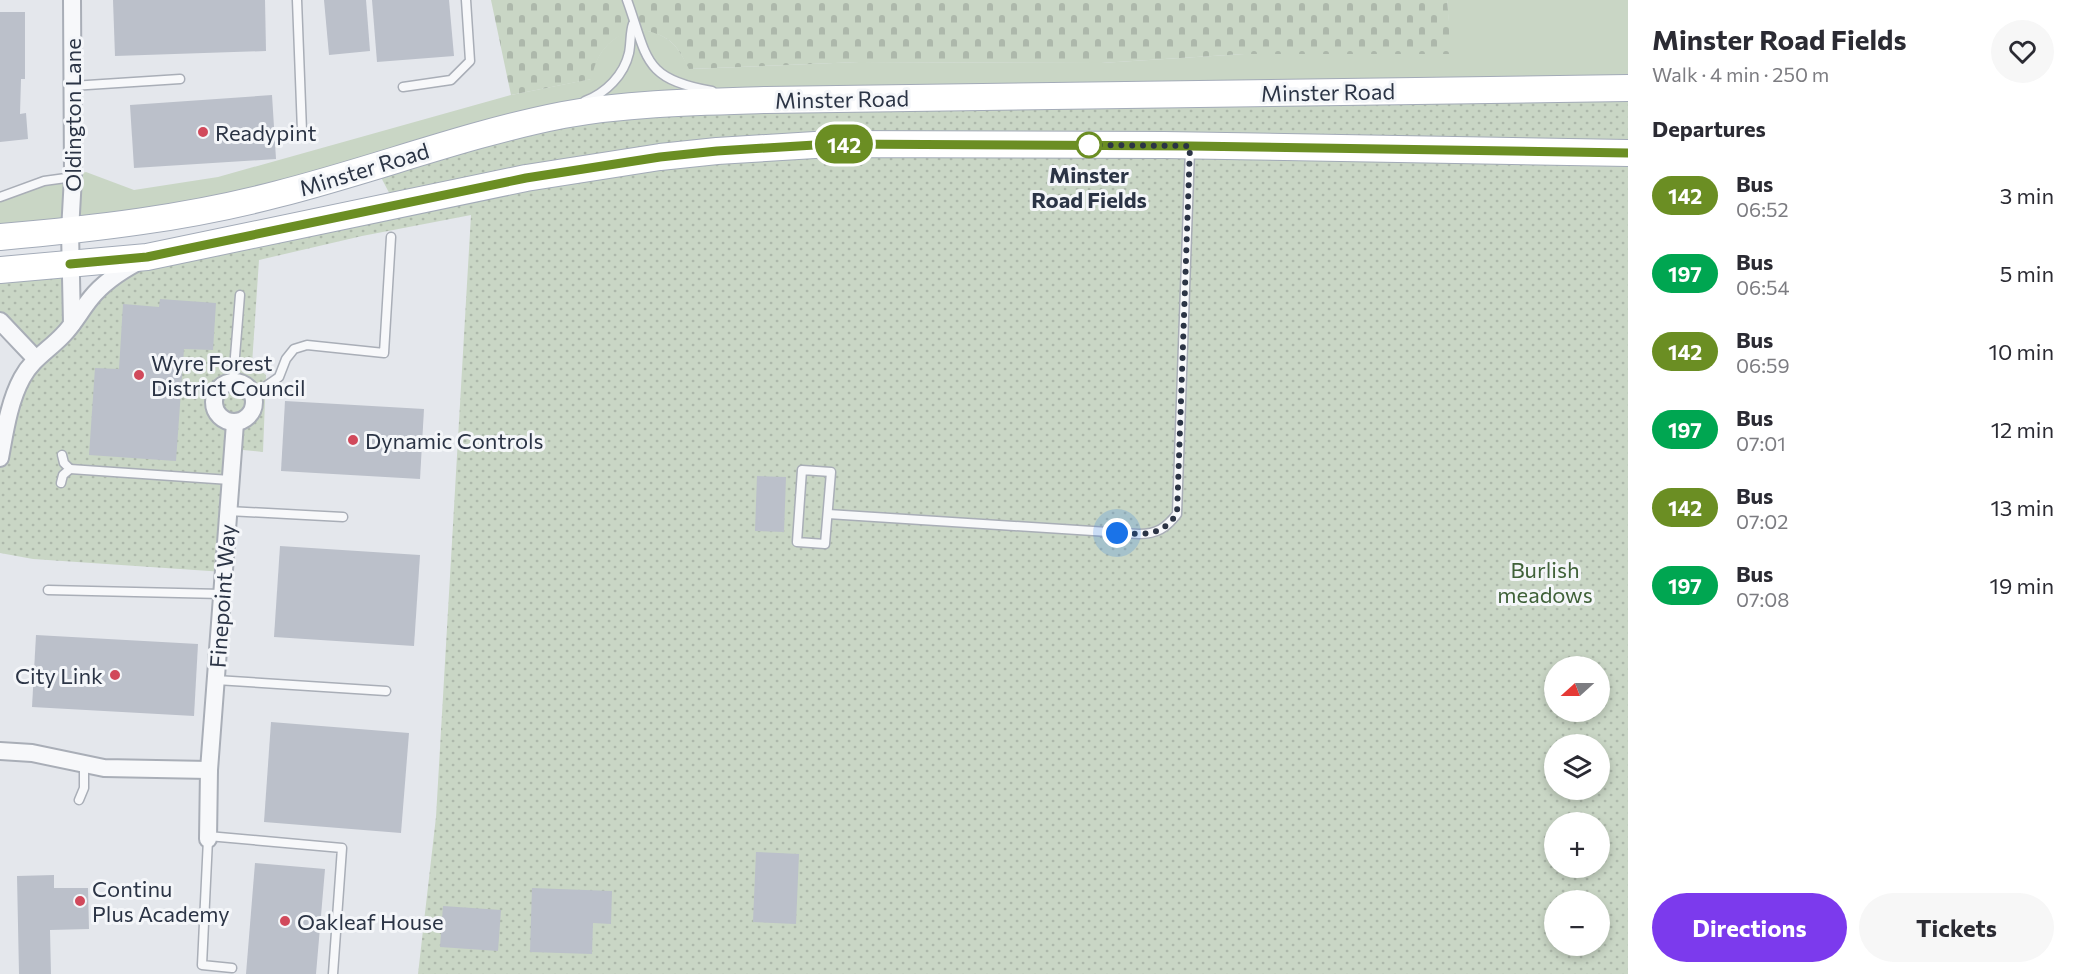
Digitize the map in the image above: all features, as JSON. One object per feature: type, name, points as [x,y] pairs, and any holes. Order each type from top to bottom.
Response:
[{"type":"main road","name":"Minster Road","points":[[0,237],[70,231],[267,197],[530,122],[640,105],[766,100],[1628,88]]},
{"type":"main road","name":"Minster Road","points":[[0,270],[147,257],[526,178],[660,157],[717,151],[831,144],[1190,146],[1628,153]]},
{"type":"street","name":"Oldington Lane","points":[[72,0],[70,231],[72,324]]},
{"type":"street","points":[[0,458],[16,390],[36,358],[63,336],[93,296],[122,270],[147,257]]},
{"type":"street","points":[[0,321],[36,358]]},
{"type":"street","points":[[233,381],[245,385],[254,395],[252,413],[248,418],[235,423],[222,419],[217,413],[214,400],[220,387],[233,381]]},
{"type":"street","name":"Finepoint Way","points":[[208,837],[209,770],[235,423]]},
{"type":"street","points":[[0,751],[32,753],[104,768],[209,770]]},
{"type":"lane","points":[[297,0],[302,130]]},
{"type":"lane","points":[[403,87],[451,80],[470,61],[466,0]]},
{"type":"lane","points":[[627,0],[640,45],[654,67],[671,80],[684,86],[766,100]]},
{"type":"lane","points":[[530,122],[591,99],[612,83],[626,65],[631,26],[634,21]]},
{"type":"lane","points":[[72,86],[180,79]]},
{"type":"lane","points":[[828,514],[1139,534],[1153,534],[1170,523],[1177,514],[1190,146]]},
{"type":"lane","points":[[0,198],[44,181],[72,177]]},
{"type":"lane","points":[[254,395],[279,376],[286,359],[294,349],[307,345],[384,353],[391,237]]},
{"type":"lane","points":[[233,381],[240,295]]},
{"type":"lane","points":[[62,455],[64,463],[70,469],[230,480]]},
{"type":"lane","points":[[61,483],[63,475],[70,469]]},
{"type":"lane","points":[[802,470],[831,472],[828,514],[825,544],[797,542],[802,470]]},
{"type":"lane","points":[[228,511],[343,517]]},
{"type":"lane","points":[[48,590],[222,594]]},
{"type":"lane","points":[[216,680],[386,691]]},
{"type":"lane","points":[[79,800],[84,788],[84,764]]},
{"type":"lane","points":[[232,968],[202,964],[208,837],[342,848],[333,974]]},
{"type":"green space","points":[[491,0],[1447,0],[1452,54],[1244,54],[1101,63],[859,62],[689,69],[680,52],[671,42],[654,33],[642,31],[629,32],[609,44],[595,66],[592,79],[511,95]]},
{"type":"green space","points":[[1447,0],[1628,0],[1628,88],[766,100],[302,188],[0,237],[0,198],[86,172],[134,190],[218,177],[511,95],[591,79],[600,54],[608,44],[618,36],[641,30],[654,33],[671,42],[690,69],[859,62],[1101,63],[1244,54],[1451,54]]},
{"type":"green space","name":"Burlish meadows","points":[[1628,88],[1628,974],[418,974],[436,817],[471,215],[362,236],[259,260],[252,364],[266,375],[263,452],[233,449],[224,572],[33,559],[0,553],[0,458],[36,359],[0,321],[0,270],[71,264],[72,323],[122,270],[395,204],[375,166],[562,116]]},
{"type":"building","points":[[113,0],[265,0],[266,51],[115,56]]},
{"type":"building","points":[[324,0],[366,0],[370,51],[329,55]]},
{"type":"building","points":[[372,0],[449,0],[454,56],[377,62]]},
{"type":"building","points":[[0,12],[25,12],[25,79],[21,79],[20,114],[26,113],[28,139],[0,142]]},
{"type":"building","name":"Readypint","points":[[272,95],[276,159],[134,168],[130,105]]},
{"type":"building","name":"Wyre Forest District Council","points":[[160,299],[216,303],[213,350],[184,349],[176,461],[89,455],[95,368],[119,369],[123,304],[159,307]]},
{"type":"building","name":"Dynamic Controls","points":[[285,401],[424,409],[420,479],[281,471]]},
{"type":"building","points":[[757,476],[786,477],[784,532],[755,531]]},
{"type":"building","points":[[280,546],[420,555],[414,646],[274,637]]},
{"type":"building","name":"City Link","points":[[36,635],[198,644],[194,716],[32,707]]},
{"type":"building","points":[[271,722],[409,733],[401,833],[264,822]]},
{"type":"building","points":[[756,852],[799,854],[796,924],[753,922]]},
{"type":"building","name":"Oakleaf House","points":[[255,863],[325,869],[316,974],[246,974]]},
{"type":"building","points":[[54,875],[54,888],[88,888],[89,929],[50,930],[51,974],[19,974],[17,876]]},
{"type":"building","points":[[532,888],[612,891],[611,924],[593,923],[592,954],[530,952]]},
{"type":"building","points":[[443,906],[501,910],[498,951],[440,947]]},
{"type":"bus line","name":"142","points":[[70,264],[147,257],[526,178],[660,157],[717,151],[831,144],[1190,146],[1628,153]]},
{"type":"place","name":"Readypint","points":[[203,132]]},
{"type":"place","name":"Minster Road Fields","points":[[1089,145]]},
{"type":"place","name":"Wyre Forest District Council","points":[[139,375]]},
{"type":"place","name":"Dynamic Controls","points":[[353,440]]},
{"type":"place","name":"City Link","points":[[115,675]]},
{"type":"place","name":"Continu Plus Academy","points":[[80,901]]},
{"type":"place","name":"Oakleaf House","points":[[285,921]]},
{"type":"route","points":[[1089,145],[1190,146],[1177,514],[1170,523],[1153,534],[1117,533]]}]
